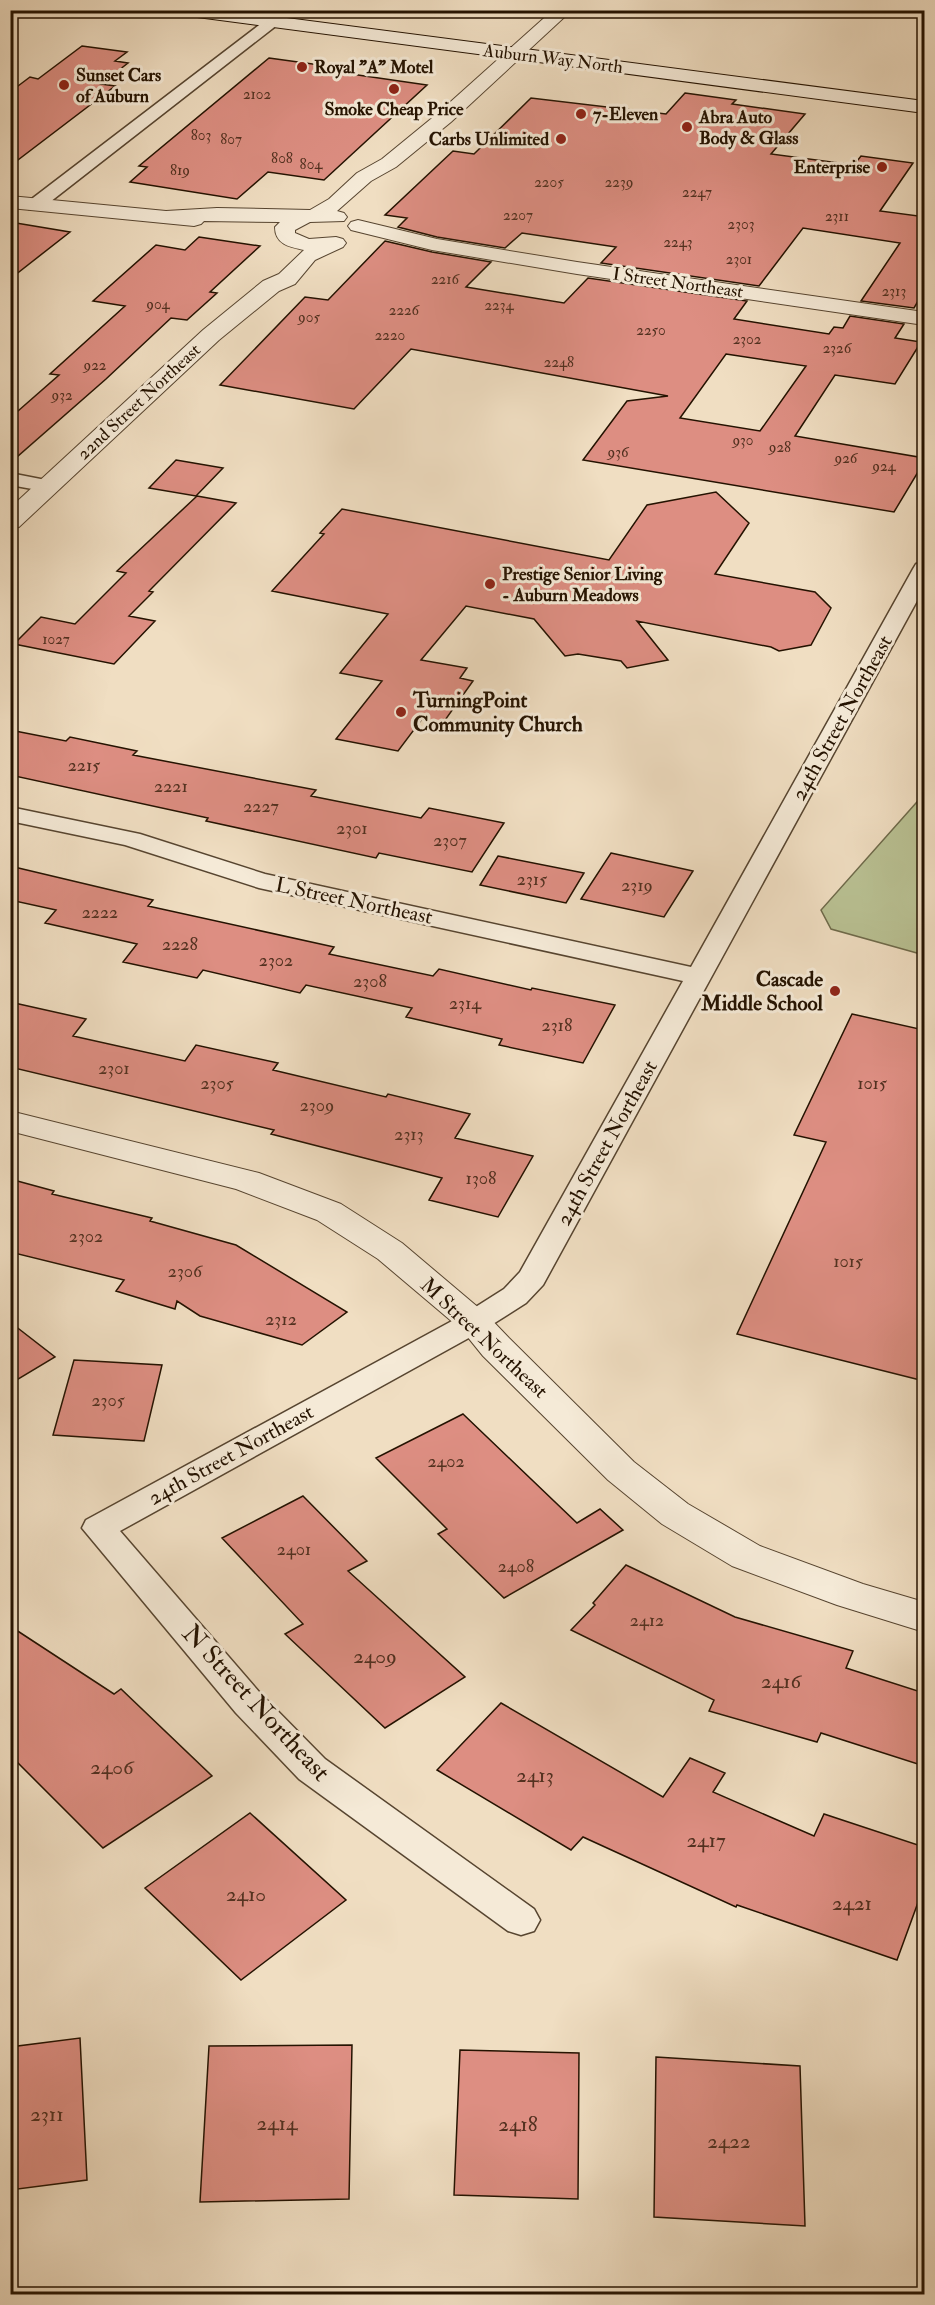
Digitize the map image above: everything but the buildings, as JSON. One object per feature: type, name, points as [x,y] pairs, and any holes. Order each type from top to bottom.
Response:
[{"type":"street","name":"Auburn Way North","points":[[182,10],[924,107]]},
{"type":"street","points":[[287,235],[289,223],[310,217],[336,202],[364,177],[389,163],[564,10]]},
{"type":"street","points":[[35,205],[272,22]]},
{"type":"street","points":[[347,234],[364,195],[382,180],[389,163]]},
{"type":"street","name":"I Street Northeast","points":[[10,202],[249,224],[309,244],[347,234],[412,246],[432,244],[924,319]]},
{"type":"street","name":"I Street Northeast","points":[[171,216],[217,214],[339,217],[347,234]]},
{"type":"street","name":"22nd Street Northeast","points":[[10,522],[211,335],[271,286],[287,279],[308,256],[347,234]]},
{"type":"street","name":"22nd Street Northeast","points":[[271,286],[270,275],[287,254],[287,235]]},
{"type":"street","points":[[10,479],[49,486]]},
{"type":"street","name":"24th Street Northeast","points":[[98,1528],[474,1322],[516,1296],[531,1278],[700,977],[924,569]]},
{"type":"street","name":"L Street Northeast","points":[[10,814],[131,839],[258,880],[700,977]]},
{"type":"street","name":"M Street Northeast","points":[[10,1121],[248,1181],[329,1212],[390,1251],[474,1322],[496,1347],[621,1471],[675,1514],[746,1556],[851,1595],[924,1617]]},
{"type":"street","name":"N Street Northeast","points":[[98,1528],[248,1703],[312,1769],[521,1920]]},
{"type":"green space","points":[[924,794],[924,955],[831,929],[821,910]]},
{"type":"place","name":"Royal \"A\" Motel","points":[[302,67]]},
{"type":"place","name":"Sunset Cars of Auburn","points":[[64,85]]},
{"type":"place","name":"Smoke Cheap Price","points":[[394,89]]},
{"type":"place","name":"7-Eleven","points":[[581,114]]},
{"type":"place","name":"Abra Auto Body & Glass","points":[[687,127]]},
{"type":"place","name":"Carbs Unlimited","points":[[561,139]]},
{"type":"place","name":"Enterprise","points":[[882,167]]},
{"type":"place","name":"Prestige Senior Living - Auburn Meadows","points":[[490,584]]},
{"type":"place","name":"TurningPoint Community Church","points":[[401,712]]},
{"type":"place","name":"Cascade Middle School","points":[[835,991]]}]
